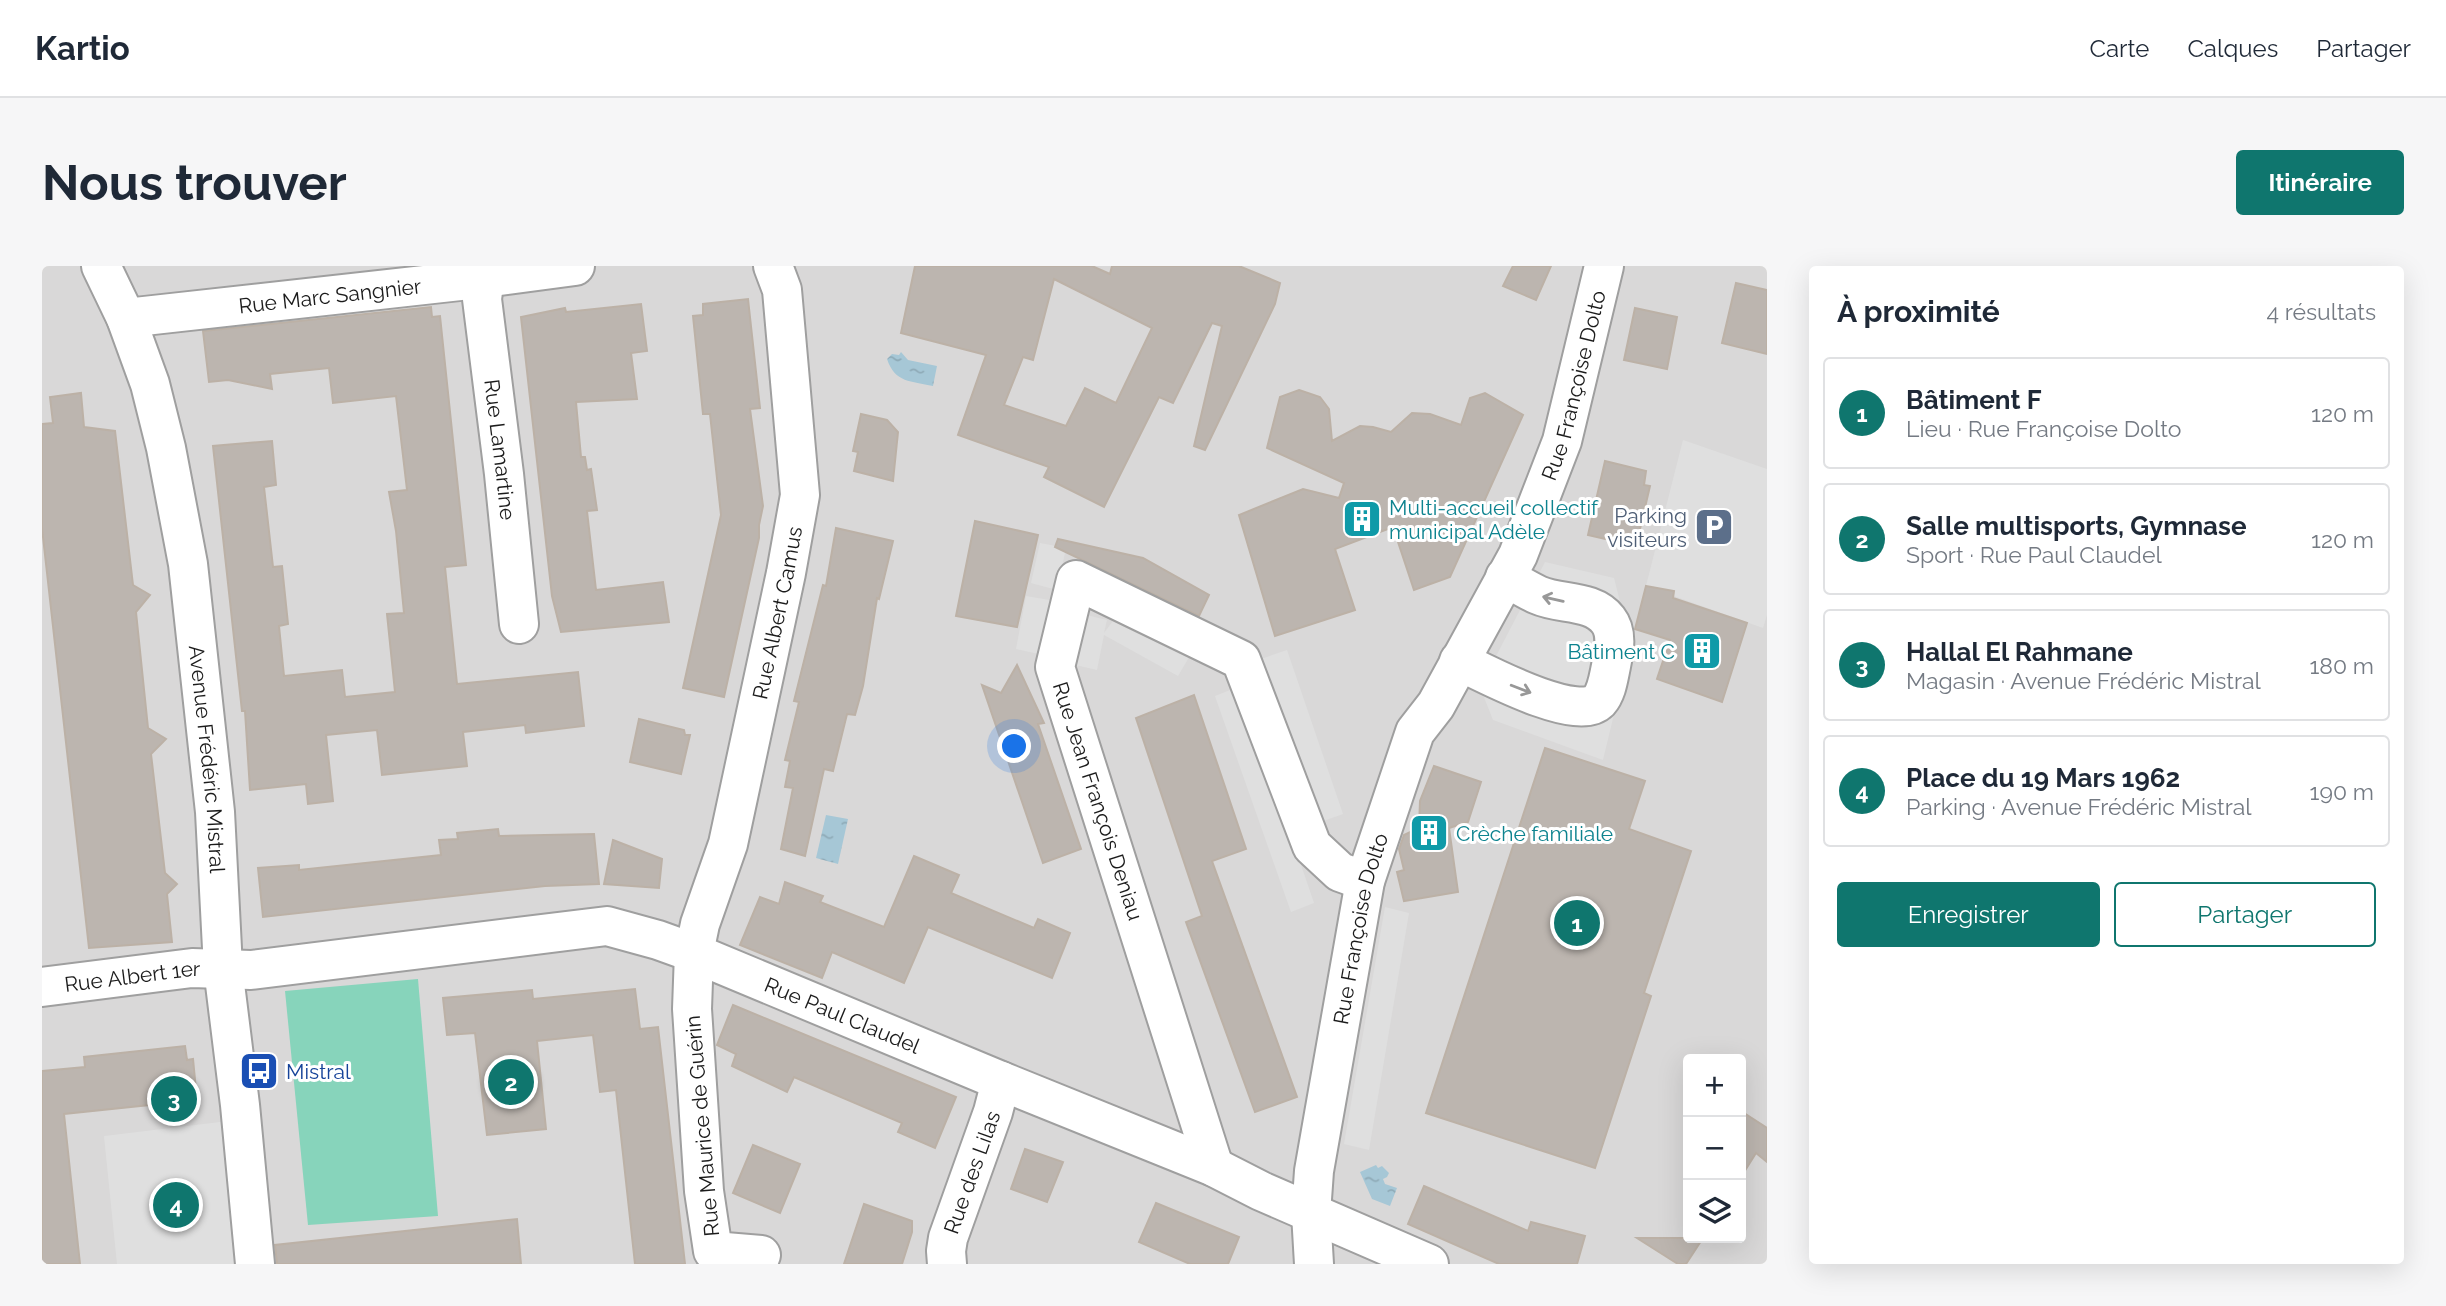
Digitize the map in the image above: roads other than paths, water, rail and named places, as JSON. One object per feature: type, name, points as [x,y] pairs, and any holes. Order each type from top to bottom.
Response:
[{"type":"street","name":"Avenue Frédéric Mistral","points":[[101,266],[126,318],[150,384],[188,564],[215,812],[223,968],[240,1105],[255,1264]]},
{"type":"street","name":"Rue Marc Sangnier","points":[[126,318],[575,266]]},
{"type":"street","name":"Rue Albert Camus","points":[[694,953],[700,924],[728,844],[800,495],[782,290],[773,266]]},
{"type":"street","name":"Rue Françoise Dolto","points":[[1314,1264],[1311,1213],[1314,1171],[1365,881],[1415,732],[1436,705],[1518,555],[1562,441],[1604,266]]},
{"type":"street","name":"Rue Lamartine","points":[[485,276],[482,299],[519,624]]},
{"type":"street","points":[[1459,661],[1500,681],[1557,703],[1583,708],[1598,702],[1606,689],[1615,639],[1609,620],[1595,609],[1539,596],[1505,578]]},
{"type":"street","name":"Rue Jean François Deniau","points":[[1214,1167],[1055,667],[1076,580],[1241,660],[1312,846],[1340,872],[1365,881]]},
{"type":"street","name":"Rue Paul Claudel","points":[[223,968],[251,970],[607,926],[694,953],[1214,1167],[1261,1191],[1429,1264]]},
{"type":"street","name":"Rue Maurice de Guérin","points":[[694,953],[692,1009],[704,1191],[713,1251],[761,1255]]},
{"type":"street","name":"Rue Albert 1er","points":[[42,987],[192,968],[223,968]]},
{"type":"street","name":"Rue des Lilas","points":[[947,1264],[948,1238],[993,1112],[1001,1081]]},
{"type":"water","points":[[901,352],[908,360],[937,366],[933,386],[905,380],[894,373],[887,359],[892,354],[899,355]]},
{"type":"water","points":[[826,815],[848,819],[838,864],[816,858]]},
{"type":"water","points":[[1376,1165],[1378,1168],[1382,1166],[1389,1173],[1383,1179],[1385,1184],[1397,1188],[1390,1206],[1372,1199],[1360,1172]]},
{"type":"place","name":"Multi-accueil collectif municipal Adèle","points":[[1362,519]]},
{"type":"place","name":"Parking visiteurs","points":[[1714,527]]},
{"type":"place","name":"Bâtiment C","points":[[1702,651]]},
{"type":"place","name":"Crèche familiale","points":[[1429,833]]},
{"type":"place","name":"Bâtiment F","points":[[1577,923]]},
{"type":"place","name":"Mistral","points":[[259,1071]]},
{"type":"place","name":"Salle multisports, Gymnase","points":[[511,1082]]},
{"type":"place","name":"Hallal El Rahmane","points":[[174,1099]]},
{"type":"place","name":"Place du 19 Mars 1962","points":[[176,1205]]}]
